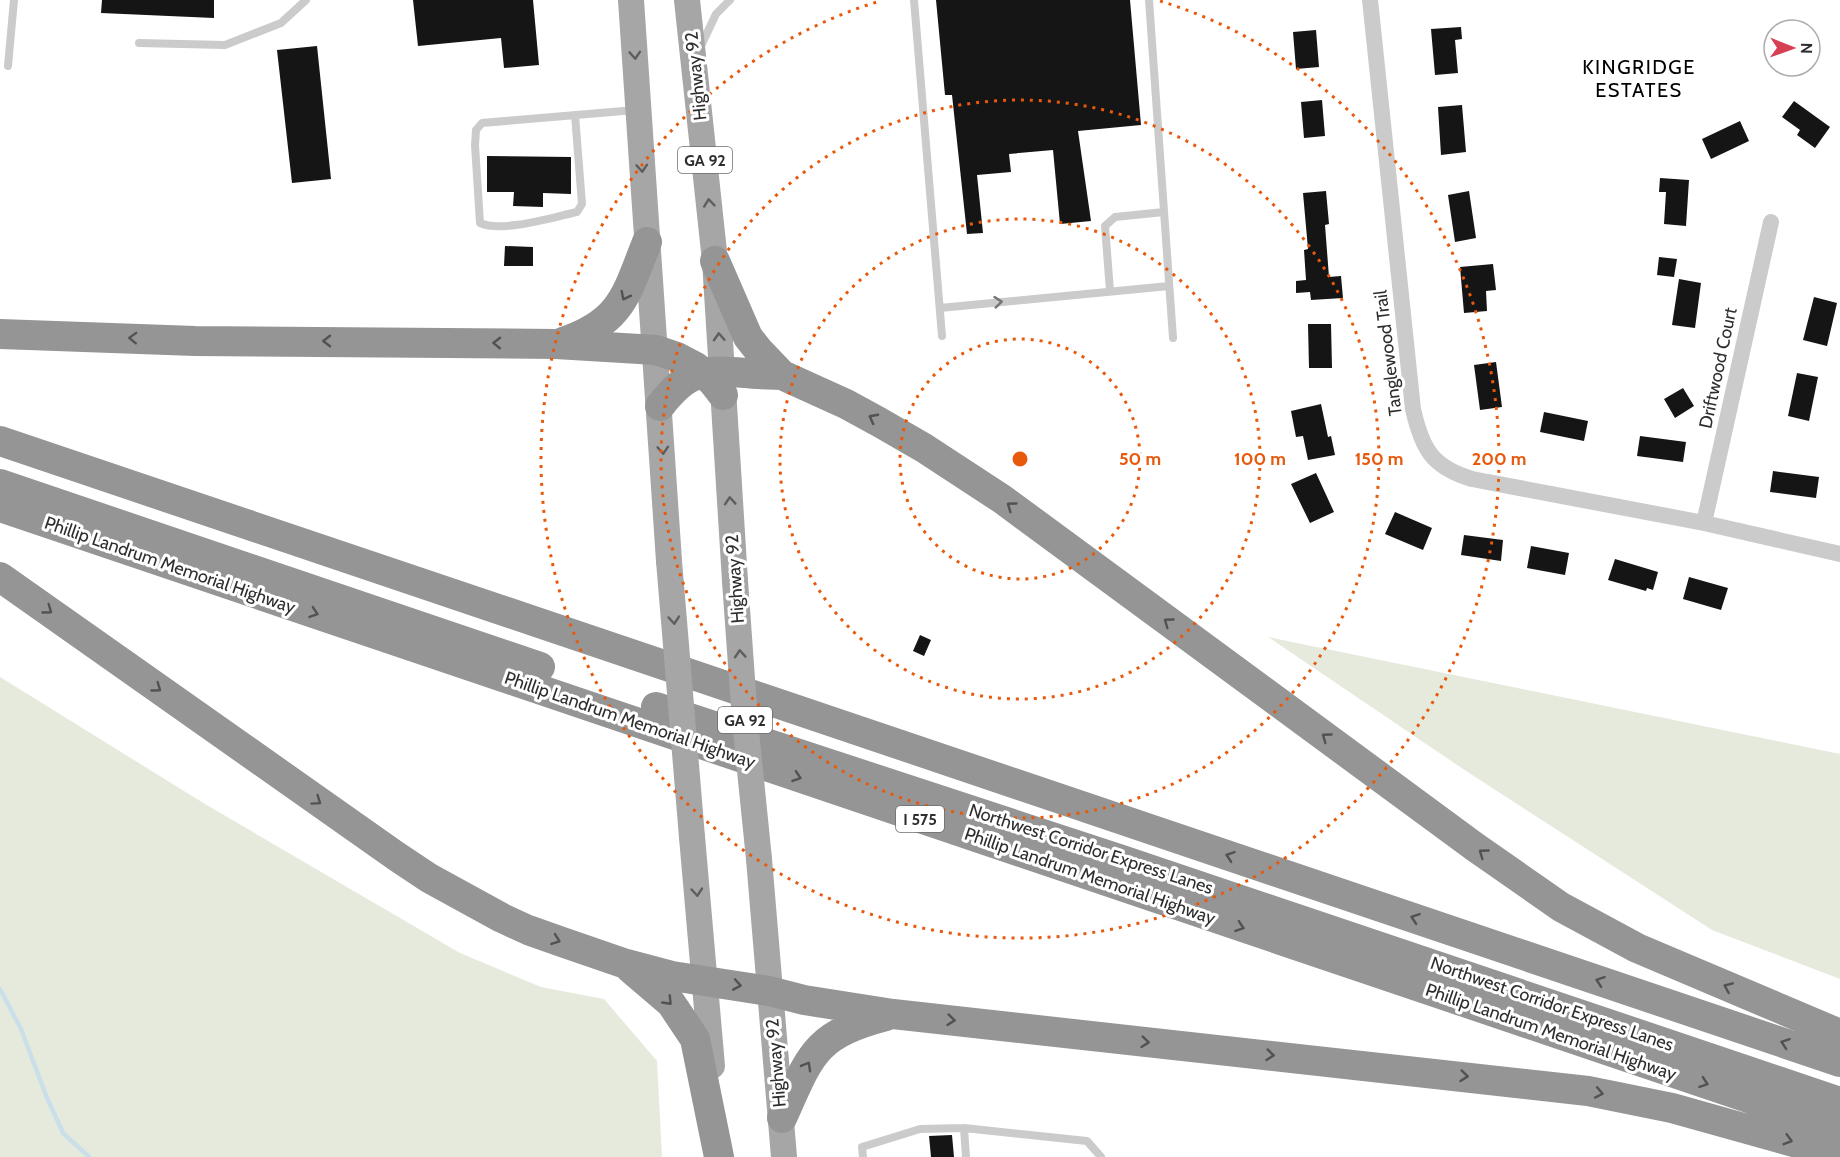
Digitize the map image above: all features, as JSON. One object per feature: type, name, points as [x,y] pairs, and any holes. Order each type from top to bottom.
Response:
[{"type":"highway","points":[[556,344],[585,334],[611,316],[625,295],[647,242]]},
{"type":"highway","points":[[715,261],[748,337],[782,375],[846,404],[879,422],[924,448],[1002,499],[1474,847],[1561,907],[1637,948],[1840,1034]]},
{"type":"highway","points":[[0,334],[195,341],[556,344],[656,350],[677,357],[716,379]]},
{"type":"highway","points":[[660,406],[673,390],[687,379],[782,375]]},
{"type":"highway","points":[[0,441],[1840,1062]]},
{"type":"highway","name":"Northwest Corridor Express Lanes","points":[[0,484],[651,705],[1122,860],[1840,1102]]},
{"type":"highway","name":"Phillip Landrum Memorial Highway","points":[[0,507],[1840,1129]]},
{"type":"highway","points":[[0,577],[429,878],[528,930],[623,963],[672,976],[770,991],[804,1000],[893,1014],[1588,1091],[1711,1118],[1840,1155]]},
{"type":"highway","points":[[623,963],[671,1003],[694,1039],[719,1157]]},
{"type":"highway","points":[[782,1118],[807,1063],[825,1041],[853,1025],[893,1014]]},
{"type":"main road","points":[[631,0],[669,561],[719,1157]]},
{"type":"main road","name":"Highway 92","points":[[687,0],[715,261],[716,379],[784,1157]]},
{"type":"street","name":"Tanglewood Trail","points":[[1370,0],[1413,409],[1426,448],[1437,462],[1452,473],[1472,479],[1704,523],[1840,554]]},
{"type":"street","name":"Driftwood Court","points":[[1704,523],[1771,222]]},
{"type":"lane","points":[[8,66],[14,0]]},
{"type":"lane","points":[[139,43],[225,45],[281,23],[306,0]]},
{"type":"lane","points":[[694,59],[716,14],[730,0]]},
{"type":"lane","points":[[914,0],[942,336]]},
{"type":"lane","points":[[1149,0],[1173,338]]},
{"type":"lane","points":[[575,115],[582,204],[577,212],[501,227],[480,223],[475,145],[476,129],[482,123],[638,109]]},
{"type":"lane","points":[[1110,291],[1105,226],[1115,216],[1164,212]]},
{"type":"lane","points":[[940,308],[1169,286]]},
{"type":"lane","points":[[863,1157],[862,1147],[920,1129],[964,1128],[1087,1141],[1101,1157]]},
{"type":"lane","points":[[964,1128],[966,1157]]},
{"type":"shaded area","points":[[1268,637],[1840,754],[1840,979],[1712,930],[1463,769]]},
{"type":"shaded area","points":[[0,677],[205,804],[460,953],[541,987],[604,999],[657,1061],[662,1157],[0,1157]]},
{"type":"building","points":[[102,0],[214,0],[214,18],[101,13]]},
{"type":"building","points":[[413,0],[533,0],[539,65],[504,68],[501,38],[418,46]]},
{"type":"building","points":[[936,0],[1130,0],[1141,125],[1078,131],[1091,221],[1060,224],[1053,150],[1009,154],[1011,172],[977,175],[983,233],[967,234],[952,95],[945,95]]},
{"type":"building","points":[[1461,27],[1462,39],[1455,40],[1458,73],[1435,75],[1431,29]]},
{"type":"building","points":[[1316,30],[1319,67],[1296,69],[1293,32]]},
{"type":"building","points":[[317,46],[331,179],[292,183],[277,50]]},
{"type":"building","points":[[1322,100],[1325,136],[1304,138],[1301,102]]},
{"type":"building","points":[[1794,101],[1830,127],[1815,148],[1797,135],[1800,130],[1782,117]]},
{"type":"building","points":[[1462,105],[1466,152],[1441,155],[1438,107]]},
{"type":"building","points":[[1740,121],[1749,141],[1711,159],[1702,139]]},
{"type":"building","points":[[487,156],[571,157],[571,194],[543,193],[543,207],[513,206],[514,192],[487,192]]},
{"type":"building","points":[[1660,178],[1689,180],[1686,226],[1664,224],[1666,192],[1659,192]]},
{"type":"building","points":[[1326,191],[1329,224],[1325,225],[1329,277],[1341,276],[1343,298],[1311,300],[1310,292],[1296,293],[1296,281],[1306,280],[1304,250],[1308,249],[1303,193]]},
{"type":"building","points":[[1469,191],[1476,238],[1455,242],[1448,195]]},
{"type":"building","points":[[505,246],[533,247],[533,266],[504,266]]},
{"type":"building","points":[[1659,257],[1677,259],[1674,277],[1657,275]]},
{"type":"building","points":[[1493,264],[1496,290],[1486,291],[1487,311],[1464,313],[1460,267]]},
{"type":"building","points":[[1679,279],[1701,283],[1695,328],[1672,325]]},
{"type":"building","points":[[1814,297],[1837,303],[1827,346],[1803,340]]},
{"type":"building","points":[[1308,324],[1331,324],[1332,368],[1309,368]]},
{"type":"building","points":[[1496,362],[1502,407],[1480,410],[1474,365]]},
{"type":"building","points":[[1797,373],[1818,377],[1809,421],[1788,416]]},
{"type":"building","points":[[1683,388],[1694,406],[1675,418],[1664,399]]},
{"type":"building","points":[[1321,404],[1328,437],[1331,436],[1335,455],[1308,460],[1303,436],[1296,437],[1291,411]]},
{"type":"building","points":[[1544,412],[1588,421],[1584,441],[1540,432]]},
{"type":"building","points":[[1640,436],[1686,442],[1683,462],[1637,456]]},
{"type":"building","points":[[1773,471],[1819,477],[1816,498],[1770,492]]},
{"type":"building","points":[[1316,473],[1334,512],[1310,523],[1291,484]]},
{"type":"building","points":[[1395,512],[1432,528],[1423,550],[1385,534]]},
{"type":"building","points":[[1464,535],[1503,540],[1501,561],[1461,555]]},
{"type":"building","points":[[1531,546],[1569,553],[1565,575],[1527,568]]},
{"type":"building","points":[[1615,559],[1658,572],[1653,590],[1647,588],[1646,591],[1608,580]]},
{"type":"building","points":[[1689,577],[1728,588],[1721,610],[1683,599]]},
{"type":"building","points":[[920,635],[931,640],[924,656],[913,651]]},
{"type":"building","points":[[952,1135],[954,1157],[931,1157],[929,1136]]},
{"type":"waterway","points":[[0,989],[21,1029],[63,1133],[89,1157]]},
{"type":"district","name":"KINGRIDGE ESTATES","points":[[1639,78]]}]
